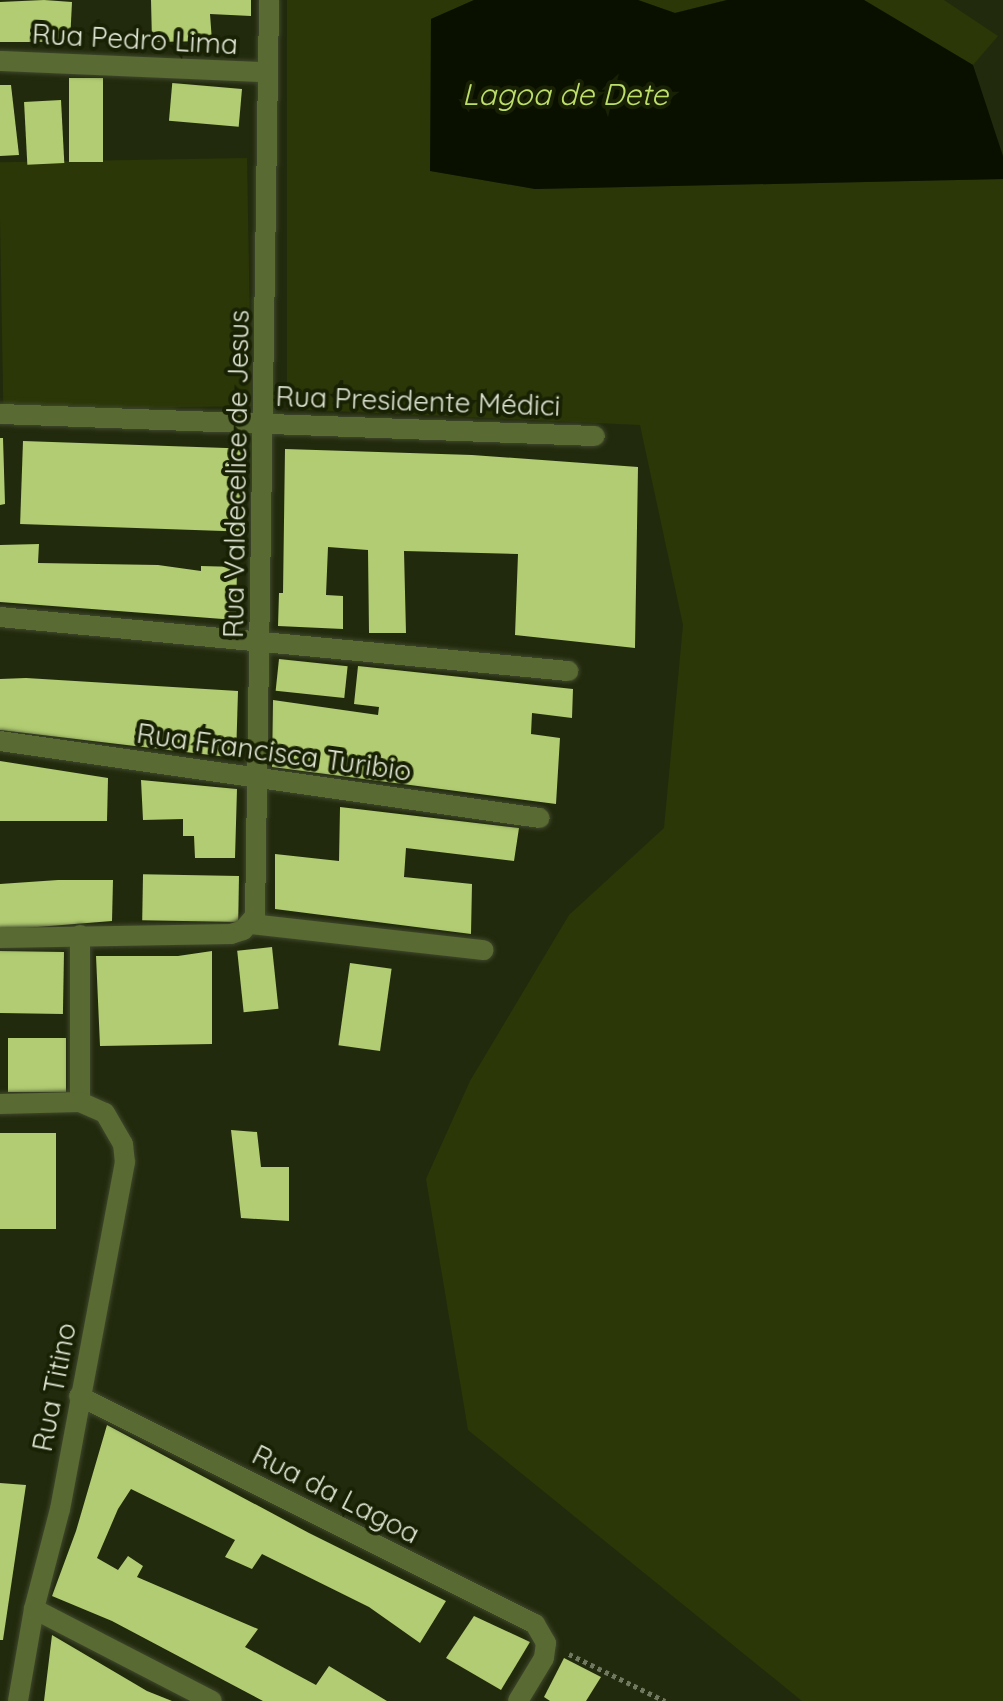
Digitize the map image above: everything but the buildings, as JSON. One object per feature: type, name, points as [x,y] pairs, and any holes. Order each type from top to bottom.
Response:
[{"type":"street","name":"Rua Valdecelice de Jesus","points":[[251,924],[255,916],[262,642],[269,0]]},
{"type":"street","name":"Rua Pedro Lima","points":[[0,61],[268,72]]},
{"type":"street","name":"Rua Presidente Médici","points":[[0,414],[595,436]]},
{"type":"street","points":[[0,617],[568,671]]},
{"type":"street","name":"Rua Francisca Turibio","points":[[0,741],[540,818]]},
{"type":"street","points":[[0,938],[231,934],[251,924],[484,950]]},
{"type":"street","points":[[0,1104],[80,1102],[80,935]]},
{"type":"street","name":"Rua Titino","points":[[18,1701],[34,1609],[60,1509],[125,1162],[115,1126],[105,1113],[80,1102]]},
{"type":"street","name":"Rua da Lagoa","points":[[79,1396],[535,1624],[545,1650]]},
{"type":"street","points":[[34,1609],[212,1701]]},
{"type":"street","points":[[518,1701],[545,1650]]},
{"type":"path","points":[[545,1650],[665,1701]]},
{"type":"green space","points":[[287,0],[474,0],[431,19],[431,171],[535,189],[1003,179],[1003,1701],[802,1701],[468,1430],[426,1179],[470,1081],[569,915],[664,828],[683,625],[640,425],[287,409]]},
{"type":"green space","points":[[638,0],[727,0],[675,13]]},
{"type":"green space","points":[[864,0],[944,0],[998,36],[973,65]]},
{"type":"green space","points":[[247,158],[251,406],[3,410],[0,162]]},
{"type":"water","name":"Lagoa de Dete","points":[[474,0],[638,0],[675,13],[727,0],[864,0],[973,65],[1003,156],[1003,179],[535,189],[430,171],[431,19]]}]
